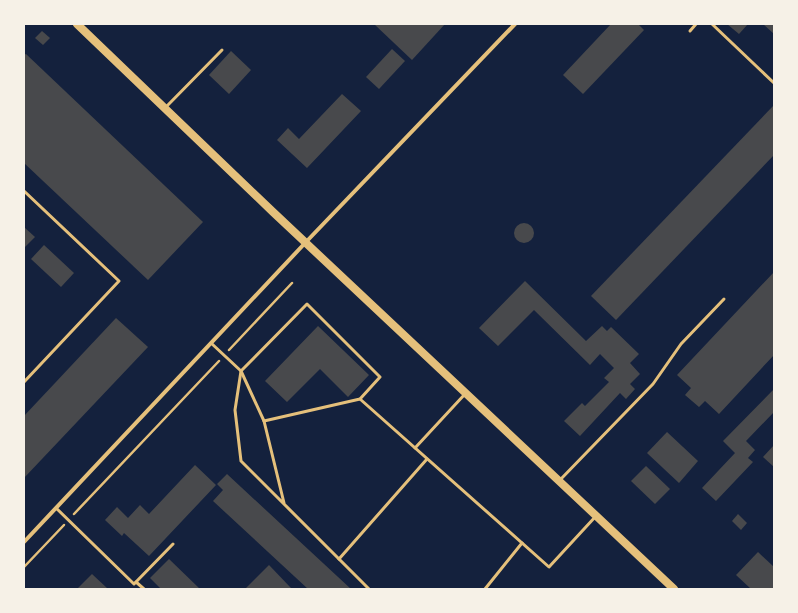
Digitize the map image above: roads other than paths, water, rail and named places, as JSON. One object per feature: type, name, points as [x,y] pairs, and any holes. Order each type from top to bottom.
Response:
[{"type":"main road","points":[[77,24],[674,589]]},
{"type":"street","points":[[24,541],[306,242],[515,24]]},
{"type":"lane","points":[[690,31],[696,24]]},
{"type":"lane","points":[[712,24],[774,83]]},
{"type":"lane","points":[[165,108],[222,50]]},
{"type":"lane","points":[[24,191],[119,281],[24,382]]},
{"type":"lane","points":[[559,481],[653,384],[681,344],[724,299]]},
{"type":"lane","points":[[264,421],[360,399],[380,377],[307,304],[241,371],[235,410],[241,461],[369,589]]},
{"type":"lane","points":[[211,343],[241,371],[264,421],[284,504]]},
{"type":"lane","points":[[415,448],[466,393]]},
{"type":"lane","points":[[360,399],[549,567],[596,516]]},
{"type":"lane","points":[[340,559],[427,459]]},
{"type":"lane","points":[[56,508],[134,584],[136,582],[144,589]]},
{"type":"lane","points":[[485,589],[522,543]]},
{"type":"lane","points":[[136,582],[173,544]]}]
